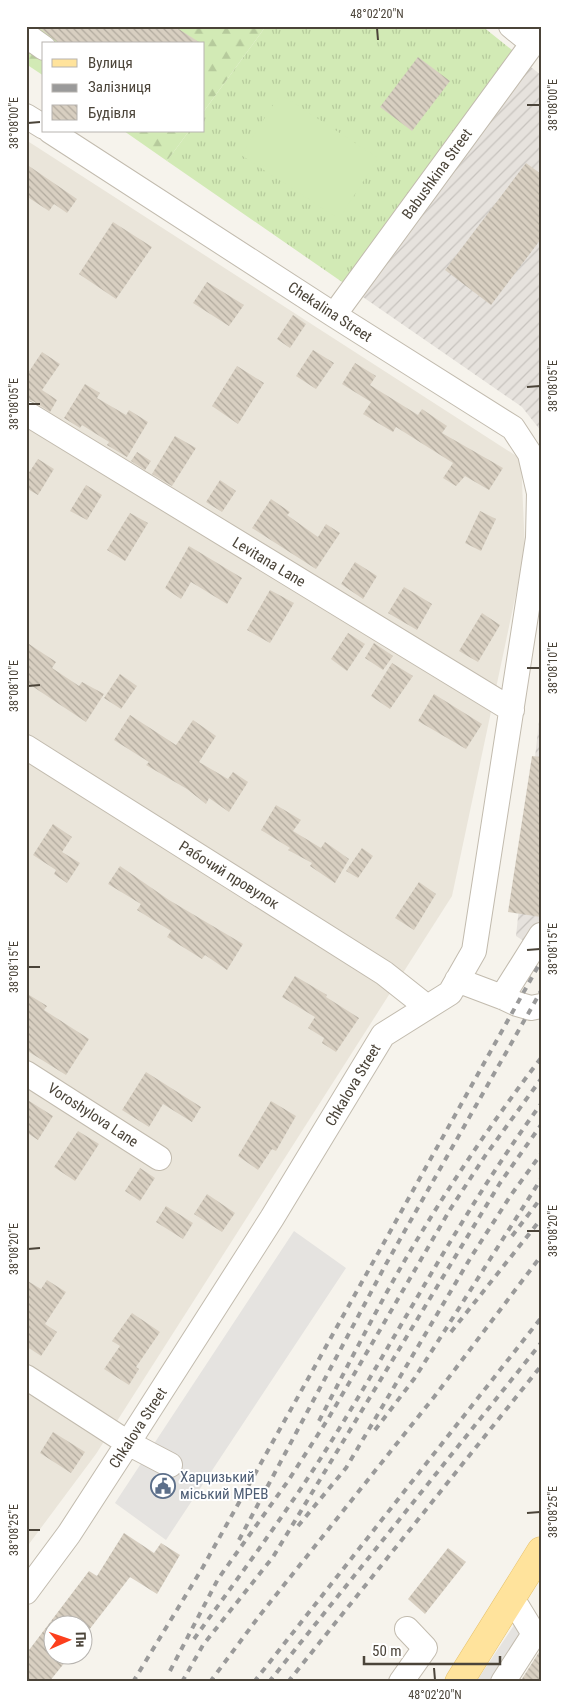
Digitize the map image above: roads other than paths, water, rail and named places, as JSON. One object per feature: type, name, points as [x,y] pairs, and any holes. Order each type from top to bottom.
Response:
[{"type":"main road","points":[[459,1682],[541,1551]]},
{"type":"street","points":[[511,26],[537,37]]},
{"type":"street","name":"Babushkina Street","points":[[334,315],[537,37]]},
{"type":"street","points":[[26,41],[30,38],[42,47]]},
{"type":"street","points":[[26,116],[42,126]]},
{"type":"street","name":"Chekalina Street","points":[[61,134],[334,315],[513,428],[530,454],[539,493],[538,538]]},
{"type":"street","name":"Levitana Lane","points":[[26,413],[512,710]]},
{"type":"street","name":"Chkalova Street","points":[[26,1592],[69,1534],[128,1443],[272,1218],[383,1035],[450,993],[474,951],[538,538]]},
{"type":"street","name":"Рабочий провулок","points":[[26,747],[384,973],[427,1007]]},
{"type":"street","points":[[502,997],[541,935]]},
{"type":"street","points":[[457,980],[517,1004],[531,1008],[541,1006]]},
{"type":"street","name":"Voroshylova Lane","points":[[26,1073],[159,1158]]},
{"type":"street","points":[[26,1376],[128,1443],[170,1465]]},
{"type":"street","points":[[502,1682],[534,1634],[512,1598]]},
{"type":"street","points":[[401,1682],[425,1648],[407,1629]]},
{"type":"railway","points":[[133,1682],[203,1567],[541,961]]},
{"type":"railway","points":[[239,1540],[386,1264],[541,991]]},
{"type":"railway","points":[[319,1421],[405,1260],[470,1157],[541,1058]]},
{"type":"railway","points":[[170,1671],[218,1579],[288,1481],[328,1419],[451,1208],[485,1156],[541,1079]]},
{"type":"railway","points":[[194,1639],[318,1463],[485,1185],[541,1104]]},
{"type":"railway","points":[[182,1682],[203,1645],[273,1557],[500,1183],[541,1125]]},
{"type":"railway","points":[[298,1526],[346,1468],[471,1257],[511,1195],[541,1154]]},
{"type":"railway","points":[[375,1430],[414,1379],[541,1179]]},
{"type":"railway","points":[[512,1236],[541,1198]]},
{"type":"railway","points":[[451,1332],[541,1219]]},
{"type":"railway","points":[[210,1682],[260,1615],[434,1397],[541,1256]]},
{"type":"railway","points":[[254,1682],[541,1318]]},
{"type":"railway","points":[[269,1682],[541,1343]]},
{"type":"railway","points":[[288,1682],[541,1366]]},
{"type":"place","name":"Харцизький міський МРЕВ","points":[[163,1486]]}]
